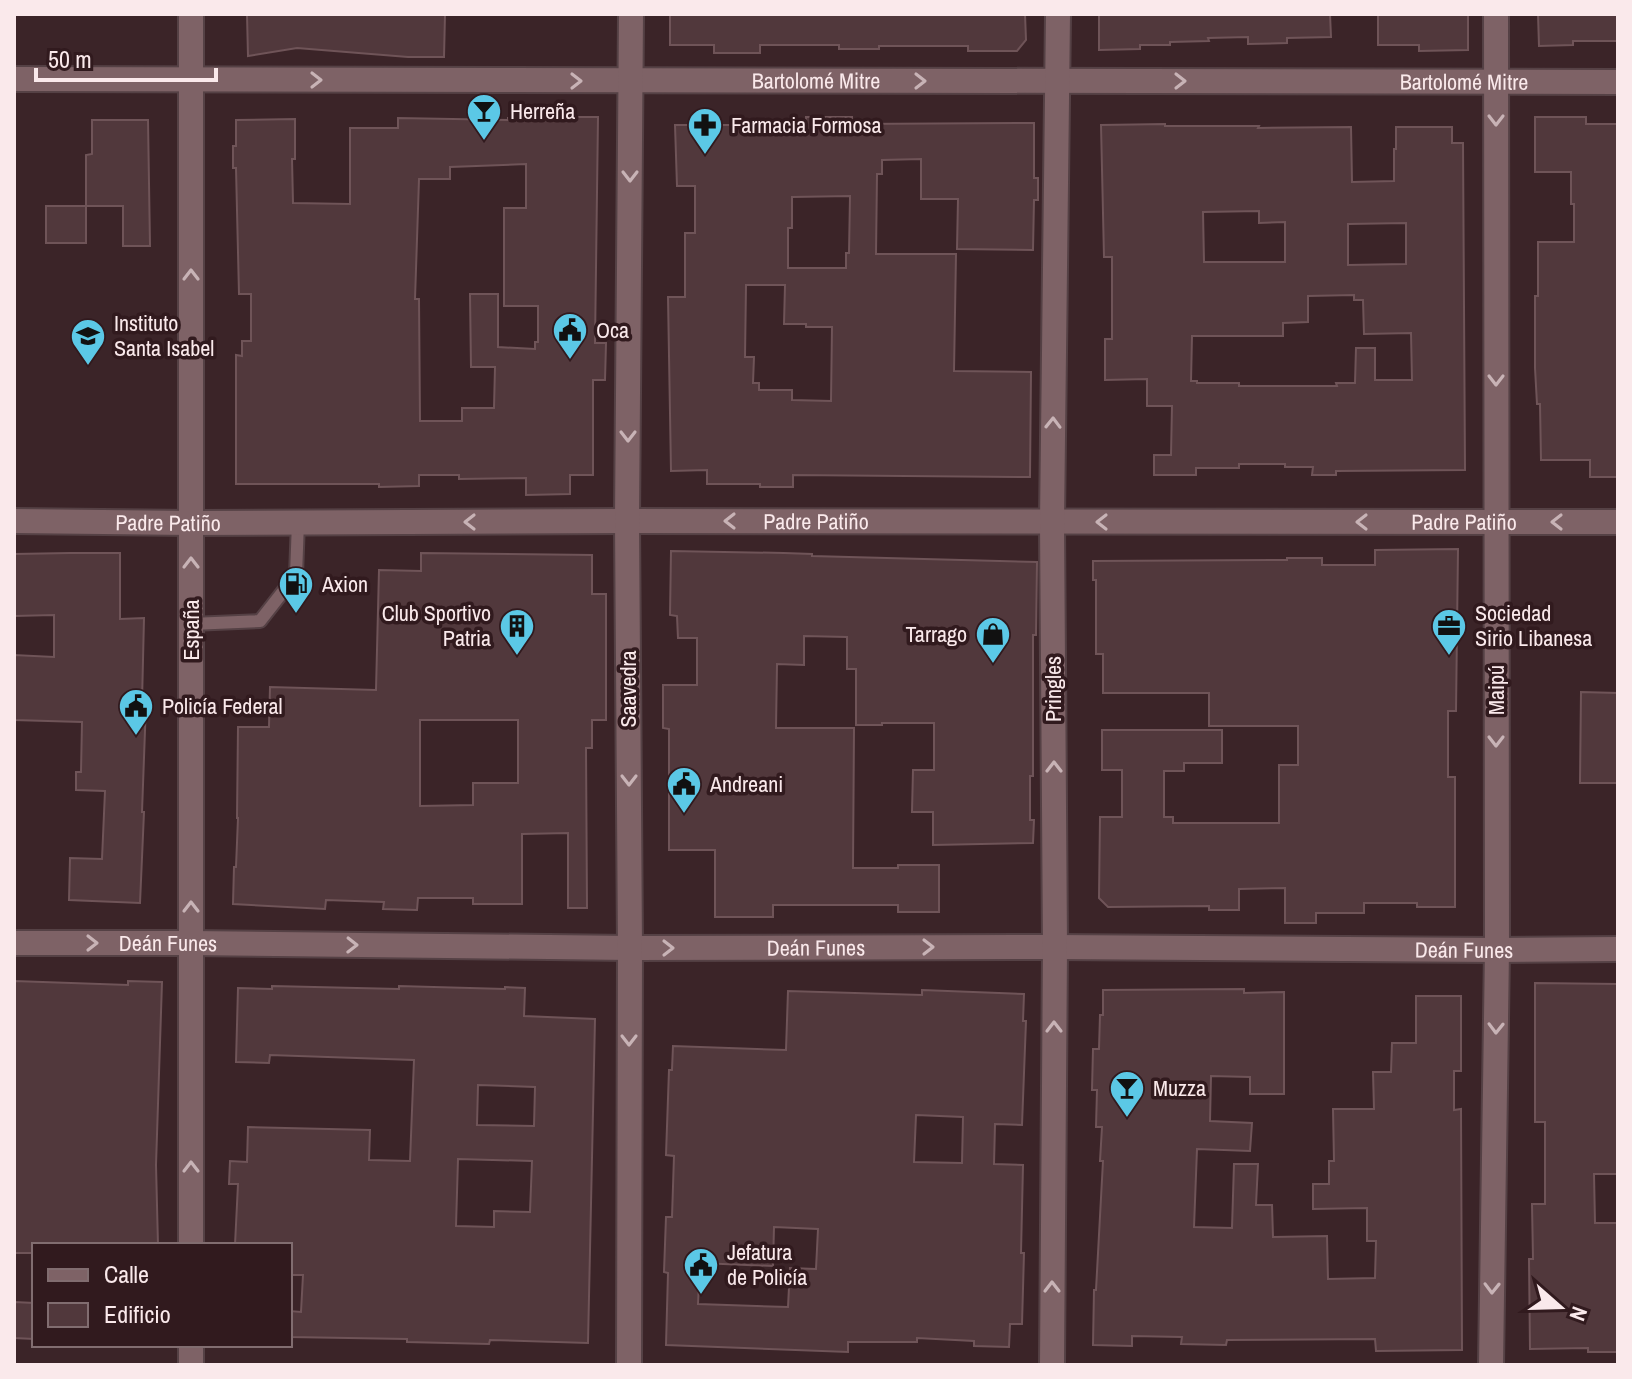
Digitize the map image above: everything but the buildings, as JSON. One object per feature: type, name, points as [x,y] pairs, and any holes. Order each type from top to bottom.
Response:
[{"type":"street","name":"España","points":[[191,14],[191,1243]]},
{"type":"street","name":"Saavedra","points":[[629,1365],[627,521],[631,14]]},
{"type":"street","name":"Pringles","points":[[1052,1365],[1055,947],[1052,522],[1058,14]]},
{"type":"street","name":"Maipú","points":[[1491,1365],[1497,950],[1496,14]]},
{"type":"street","name":"Bartolomé Mitre","points":[[14,79],[1618,82]]},
{"type":"street","name":"Padre Patiño","points":[[14,521],[1618,522]]},
{"type":"street","name":"Deán Funes","points":[[14,943],[630,948],[1618,949]]},
{"type":"lane","points":[[191,624],[260,621],[296,575],[298,522]]},
{"type":"place","name":"Herreña","points":[[484,142]]},
{"type":"place","name":"Farmacia Formosa","points":[[705,156]]},
{"type":"place","name":"Oca","points":[[570,361]]},
{"type":"place","name":"Instituto Santa Isabel","points":[[88,367]]},
{"type":"place","name":"Axion","points":[[296,615]]},
{"type":"place","name":"Club Sportivo Patria","points":[[517,657]]},
{"type":"place","name":"Sociedad Sirio Libanesa","points":[[1449,657]]},
{"type":"place","name":"Tarrago","points":[[993,665]]},
{"type":"place","name":"Policía Federal","points":[[136,737]]},
{"type":"place","name":"Andreani","points":[[684,815]]},
{"type":"place","name":"Muzza","points":[[1127,1119]]},
{"type":"place","name":"Jefatura de Policía","points":[[701,1296]]}]
